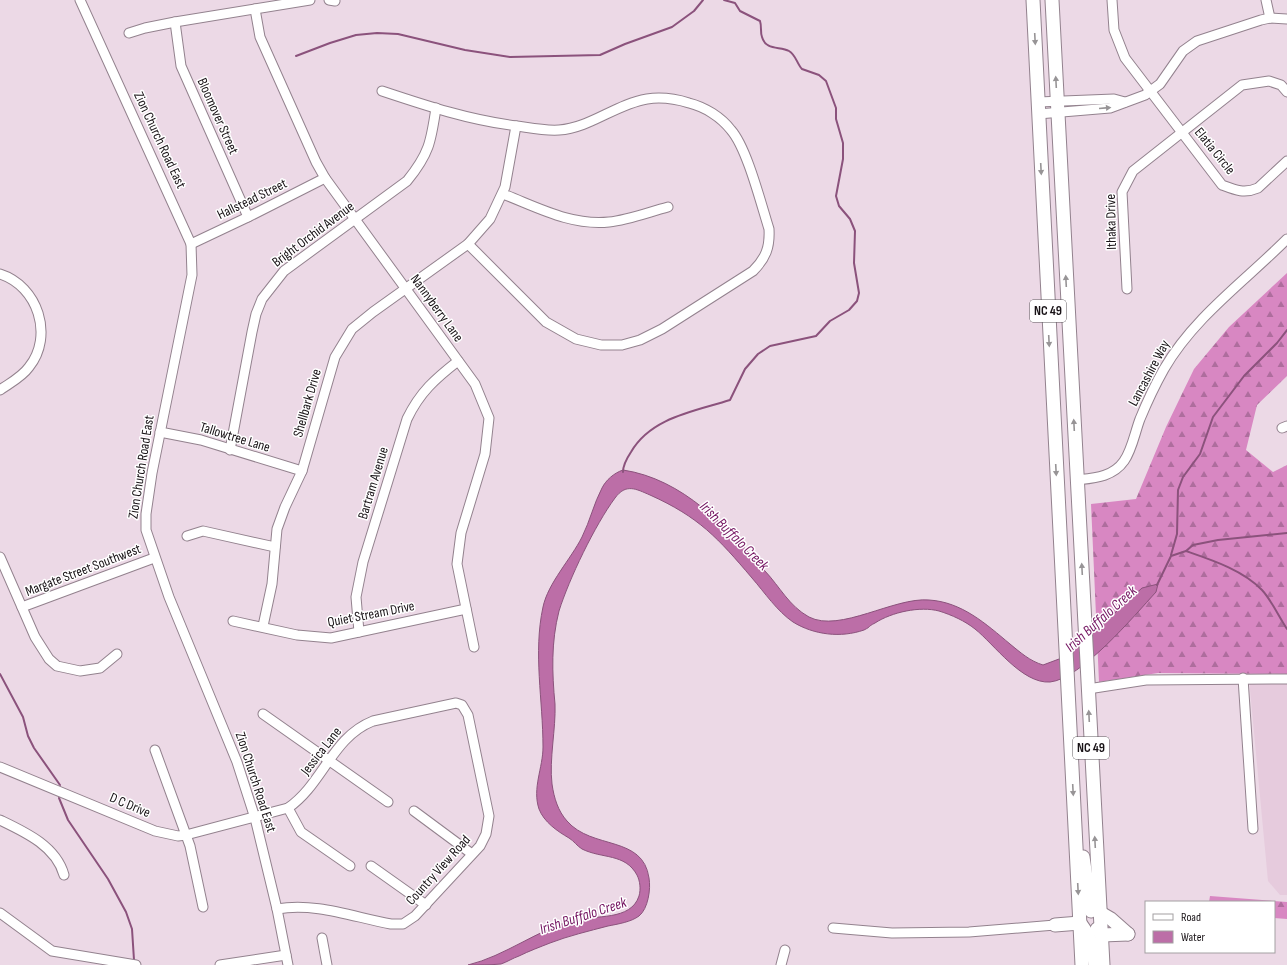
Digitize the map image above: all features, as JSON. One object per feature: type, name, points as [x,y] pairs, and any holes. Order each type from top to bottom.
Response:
[{"type":"highway","name":"NC 49","points":[[1033,0],[1066,681],[1082,965]]},
{"type":"highway","name":"NC 49","points":[[1052,0],[1094,825],[1103,965]]},
{"type":"highway","points":[[1072,773],[1076,772],[1084,778],[1087,820],[1094,825]]},
{"type":"highway","points":[[1076,850],[1085,858],[1092,919],[1102,935],[1128,934],[1111,919],[1099,912]]},
{"type":"highway","points":[[1055,925],[1080,923],[1090,937],[1094,949],[1095,965]]},
{"type":"highway","points":[[1055,925],[1080,940]]},
{"type":"street","name":"Zion Church Road East","points":[[80,0],[191,244],[192,275],[160,432],[146,514],[146,530],[154,558],[194,660],[237,762],[255,818],[277,909],[288,965]]},
{"type":"street","points":[[129,33],[174,22],[310,0]]},
{"type":"street","name":"Elatia Circle","points":[[1112,0],[1114,30],[1119,47],[1125,58],[1222,185],[1238,192],[1258,188],[1287,161]]},
{"type":"street","points":[[1266,0],[1270,18]]},
{"type":"street","name":"Nannyberry Lane","points":[[255,9],[260,37],[272,66],[309,148],[325,178],[474,384],[489,418],[485,454],[461,533],[456,564],[474,647]]},
{"type":"street","points":[[1038,108],[1110,108],[1150,92],[1160,84],[1182,51],[1197,41],[1270,18],[1287,19]]},
{"type":"street","name":"Bloomover Street","points":[[174,22],[181,66],[248,217]]},
{"type":"street","name":"Elatia Circle","points":[[1182,133],[1242,85],[1270,81],[1281,85],[1287,92]]},
{"type":"street","points":[[382,91],[483,122],[544,130],[560,130],[579,126],[602,115],[647,99],[678,100],[697,105],[716,116],[732,131],[742,150],[769,229],[770,242],[767,253],[762,262],[753,271],[662,329],[640,340],[628,343],[601,344],[576,339],[546,322],[468,244]]},
{"type":"street","name":"Bright Orchid Avenue","points":[[230,450],[252,332],[256,314],[262,299],[284,272],[407,182],[423,162],[431,140],[436,108]]},
{"type":"street","name":"Shellbark Drive","points":[[262,626],[272,584],[277,529],[285,507],[302,471],[335,357],[352,330],[405,288],[468,244],[490,219],[503,194],[509,171],[516,126]]},
{"type":"street","name":"Ithaka Drive","points":[[1127,289],[1122,192],[1133,171],[1182,133]]},
{"type":"street","name":"Hallstead Street","points":[[191,244],[325,178]]},
{"type":"street","points":[[503,194],[556,215],[594,223],[610,222],[668,207]]},
{"type":"street","name":"Lancashire Way","points":[[1077,480],[1098,477],[1113,472],[1124,462],[1150,396],[1180,343],[1215,305],[1287,240]]},
{"type":"street","points":[[0,274],[23,287],[39,310],[42,327],[39,349],[30,367],[16,380],[0,390]]},
{"type":"street","name":"Bartram Avenue","points":[[359,632],[356,597],[363,562],[407,418],[416,400],[435,379],[458,361]]},
{"type":"street","name":"Tallowtree Lane","points":[[160,432],[201,440],[302,471]]},
{"type":"street","points":[[187,536],[203,531],[275,547]]},
{"type":"street","points":[[0,557],[35,637],[49,659],[57,666],[80,671],[100,668],[117,654]]},
{"type":"street","name":"Margate Street Southwest","points":[[22,608],[154,558]]},
{"type":"street","name":"Quiet Stream Drive","points":[[234,621],[262,626],[296,635],[331,638],[466,609]]},
{"type":"street","points":[[1243,678],[1253,829]]},
{"type":"street","points":[[1088,689],[1146,680],[1287,678]]},
{"type":"street","name":"Jessica Lane","points":[[255,818],[288,808],[301,799],[354,730],[361,726],[373,721],[456,703],[462,705]]},
{"type":"street","name":"Country View Road","points":[[277,909],[289,907],[317,908],[391,924],[403,924],[409,921],[426,904],[480,846],[486,834],[489,816],[468,715],[462,705]]},
{"type":"street","points":[[263,714],[388,802]]},
{"type":"street","points":[[155,750],[194,860],[203,907]]},
{"type":"street","name":"D C Drive","points":[[0,767],[154,831],[178,836],[186,836],[255,818]]},
{"type":"street","points":[[288,808],[301,832],[350,866]]},
{"type":"street","points":[[414,811],[472,854]]},
{"type":"street","points":[[0,820],[39,842],[51,852],[61,865],[64,875]]},
{"type":"street","points":[[371,866],[426,904]]},
{"type":"street","points":[[0,913],[52,951],[108,963],[136,965]]},
{"type":"street","points":[[833,928],[892,933],[969,932],[1055,925]]},
{"type":"street","points":[[322,938],[328,965]]},
{"type":"street","points":[[781,965],[784,950]]},
{"type":"street","points":[[220,965],[286,955]]},
{"type":"shaded area","points":[[1255,681],[1287,681],[1287,895],[1280,895],[1268,881],[1250,690],[1250,684]]},
{"type":"green space","points":[[1287,273],[1287,376],[1257,405],[1246,450],[1273,472],[1287,465],[1287,674],[1158,673],[1099,682],[1091,504],[1136,499],[1166,427],[1194,369],[1229,327]]},
{"type":"green space","points":[[1210,896],[1274,901],[1209,901]]},
{"type":"green space","points":[[1275,901],[1287,902],[1287,919],[1275,918]]},
{"type":"water","points":[[623,470],[645,475],[665,483],[702,507],[735,538],[785,596],[802,613],[822,621],[836,621],[851,618],[915,601],[929,600],[941,602],[952,605],[973,615],[1018,651],[1043,665],[1059,659],[1081,644],[1142,588],[1158,584],[1156,592],[1121,630],[1091,659],[1077,670],[1063,678],[1050,682],[1040,681],[1029,677],[1019,670],[971,626],[958,618],[939,611],[923,609],[906,611],[882,619],[864,630],[846,634],[828,634],[810,630],[801,626],[787,618],[771,602],[729,551],[695,520],[667,503],[636,489],[623,490],[607,509],[591,537],[569,584],[559,611],[556,623],[553,658],[555,714],[551,774],[555,799],[561,813],[567,821],[577,830],[627,849],[637,855],[645,864],[650,883],[647,904],[639,916],[628,921],[557,940],[501,964],[468,965],[495,956],[560,924],[574,920],[611,916],[628,910],[635,904],[639,896],[639,880],[632,868],[620,860],[582,849],[544,818],[541,814],[537,801],[537,786],[543,755],[543,729],[539,677],[539,642],[543,607],[555,580],[582,537],[604,485],[613,475]]},
{"type":"waterway","points":[[296,56],[356,35],[377,33],[398,34],[465,50],[510,57],[600,55],[672,27],[694,11],[703,0]]},
{"type":"waterway","points":[[623,472],[624,464],[631,452],[640,440],[650,431],[675,417],[730,400],[745,369],[758,354],[770,346],[816,336],[830,321],[849,310],[857,301],[859,293],[854,263],[855,231],[850,219],[839,206],[836,196],[843,159],[843,143],[836,119],[836,108],[826,81],[819,75],[802,69],[789,51],[767,44],[761,35],[760,21],[740,11],[735,3],[724,0]]},
{"type":"waterway","points":[[1171,555],[1177,534],[1178,490],[1183,477],[1200,454],[1213,417],[1244,376],[1277,343],[1287,330]]},
{"type":"waterway","name":"Irish Buffalo Creek","points":[[1157,585],[1171,556],[1186,551],[1193,545],[1218,540],[1287,533]]},
{"type":"waterway","points":[[1186,551],[1227,566],[1254,583],[1269,599],[1287,629]]},
{"type":"waterway","points":[[0,674],[23,717],[28,736],[34,748],[60,785]]},
{"type":"waterway","points":[[59,798],[68,820],[108,879],[126,912],[132,929],[134,960]]}]
